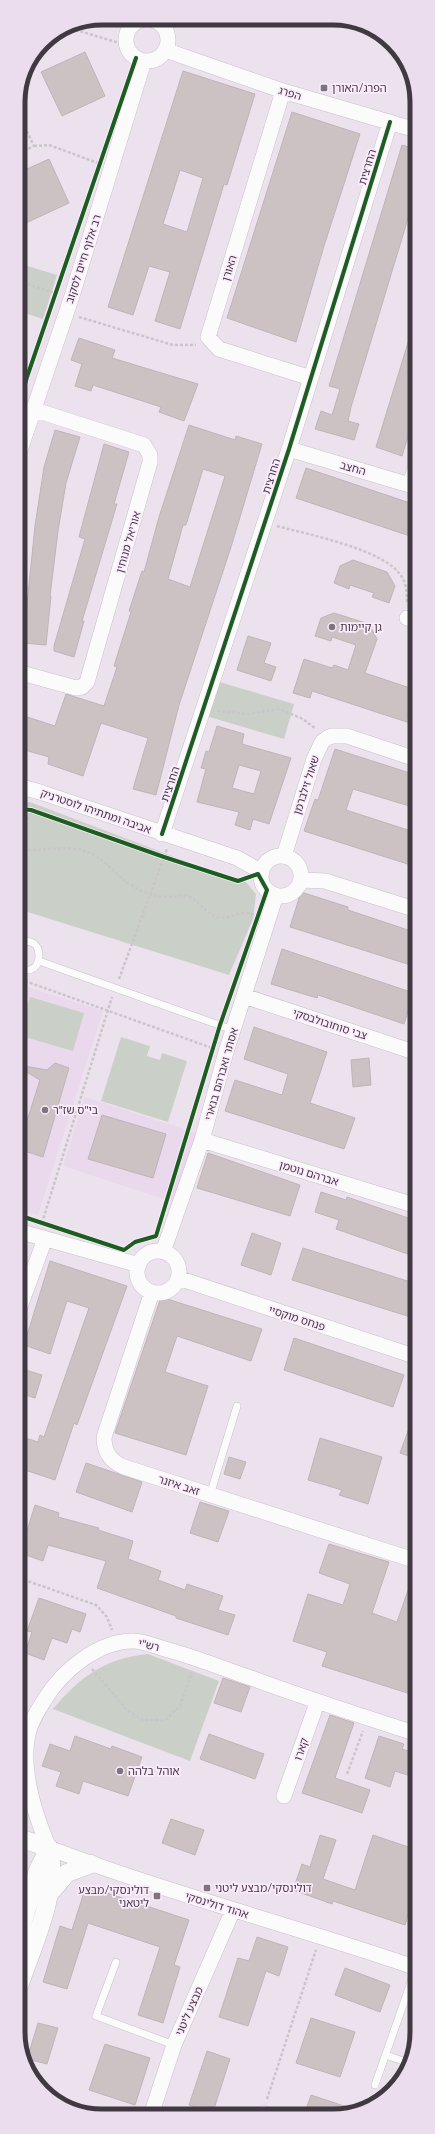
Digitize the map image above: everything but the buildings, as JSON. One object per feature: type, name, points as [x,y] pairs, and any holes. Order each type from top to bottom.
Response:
[{"type":"street","points":[[132,25],[126,34],[126,45],[131,54],[144,60],[157,58],[165,50],[168,40],[164,27],[161,25]]},
{"type":"street","name":"הפרג","points":[[165,50],[283,91],[410,128]]},
{"type":"street","name":"רב אלוף חיים לסקוב","points":[[25,432],[65,313],[64,296],[112,168],[144,60]]},
{"type":"street","name":"האורן","points":[[213,345],[208,337],[283,91]]},
{"type":"street","name":"החרצית","points":[[167,835],[204,710],[289,450],[390,122]]},
{"type":"street","points":[[213,345],[219,349],[311,378]]},
{"type":"street","name":"אוריאל מנוחין","points":[[25,674],[76,688],[82,687],[87,682],[150,462],[150,455],[144,445],[32,409]]},
{"type":"street","name":"החצב","points":[[289,450],[410,485]]},
{"type":"street","points":[[327,738],[332,736],[347,736],[410,757]]},
{"type":"street","name":"שאול זילברמן","points":[[284,856],[314,758],[322,742],[327,738]]},
{"type":"street","name":"אביבה ומתתיהו לוסטרניק","points":[[25,788],[237,858],[262,872]]},
{"type":"street","points":[[284,856],[295,862],[299,867],[301,880],[294,891],[289,894],[276,895],[263,884],[262,872],[267,862],[272,858],[284,856]]},
{"type":"street","points":[[301,880],[325,882],[410,908]]},
{"type":"street","name":"אסתר ואברהם בנארי","points":[[163,1252],[202,1140],[227,1028],[244,996],[276,895]]},
{"type":"street","name":"צבי סוחובולבסקי","points":[[244,996],[410,1051]]},
{"type":"street","name":"אברהם נוטמן","points":[[202,1140],[410,1204]]},
{"type":"street","points":[[25,1233],[139,1265]]},
{"type":"street","points":[[25,1293],[45,1239]]},
{"type":"street","points":[[153,1252],[163,1252],[175,1260],[179,1270],[178,1278],[172,1287],[166,1291],[152,1292],[145,1288],[140,1281],[138,1273],[139,1265],[146,1255],[153,1252]]},
{"type":"street","name":"פנחס מוקסיי","points":[[178,1278],[410,1355]]},
{"type":"street","name":"זאב איזנר","points":[[152,1292],[104,1437],[105,1451],[113,1461],[124,1467],[410,1559]]},
{"type":"street","name":"רש\"י","points":[[49,1848],[35,1810],[29,1784],[27,1760],[28,1734],[32,1720],[51,1689],[74,1666],[102,1649],[117,1643],[133,1641],[197,1659],[317,1703],[410,1732]]},
{"type":"street","name":"קארו","points":[[284,1796],[317,1703]]},
{"type":"street","name":"אהוד דולינסקי","points":[[25,1840],[90,1864],[233,1910],[321,1936],[410,1966]]},
{"type":"street","points":[[25,1968],[50,1893],[53,1865],[49,1848]]},
{"type":"street","points":[[25,1914],[38,1870],[49,1848]]},
{"type":"street","points":[[50,1893],[67,1873],[90,1864]]},
{"type":"street","name":"מבצע ליטני","points":[[153,2109],[174,2045],[233,1910]]},
{"type":"lane","points":[[25,943],[34,945],[39,950],[39,961],[30,969],[25,968]]},
{"type":"lane","points":[[39,961],[227,1028]]},
{"type":"lane","points":[[210,1495],[237,1406]]},
{"type":"lane","points":[[116,1962],[96,2016],[174,2045]]},
{"type":"lane","points":[[375,2085],[410,1985]]},
{"type":"lane","points":[[386,2055],[404,2061]]},
{"type":"path","points":[[76,30],[126,45]]},
{"type":"path","points":[[25,127],[34,146]]},
{"type":"path","points":[[25,150],[34,146],[49,145],[99,163]]},
{"type":"path","points":[[97,171],[102,156]]},
{"type":"path","points":[[25,283],[64,296]]},
{"type":"path","points":[[59,287],[64,296]]},
{"type":"path","points":[[54,301],[64,296]]},
{"type":"path","points":[[65,313],[173,345],[213,345]]},
{"type":"path","points":[[266,522],[375,555],[390,565],[402,577],[407,591],[410,608]]},
{"type":"path","points":[[204,710],[248,714],[279,709],[303,719],[327,738]]},
{"type":"path","points":[[25,825],[40,792]]},
{"type":"path","points":[[25,809],[38,812]]},
{"type":"path","points":[[45,1239],[41,1226],[42,1222],[106,1010],[151,895],[164,857],[167,835]]},
{"type":"path","points":[[25,849],[71,849],[88,852],[106,863],[129,884],[151,895],[170,897],[184,895],[197,901],[211,914],[219,917],[249,912],[258,918]]},
{"type":"path","points":[[156,854],[171,859]]},
{"type":"path","points":[[255,925],[260,911]]},
{"type":"path","points":[[25,981],[214,1048]]},
{"type":"path","points":[[212,1056],[214,1048],[227,1028]]},
{"type":"path","points":[[36,1220],[49,1224]]},
{"type":"path","points":[[25,1580],[96,1605],[107,1618],[117,1643]]},
{"type":"path","points":[[84,1660],[128,1711],[144,1720],[165,1720],[180,1706],[197,1659]]},
{"type":"path","points":[[347,1774],[368,1718]]},
{"type":"path","points":[[264,2109],[321,1936]]},
{"type":"shaded area","points":[[25,265],[57,275],[43,319],[25,313]]},
{"type":"shaded area","points":[[216,681],[294,704],[284,739],[206,716]]},
{"type":"shaded area","points":[[25,802],[30,802],[238,881],[246,882],[256,894],[253,919],[229,975],[25,911]]},
{"type":"shaded area","name":"בי\"ס שז\"ר","points":[[25,986],[103,1011],[38,1215],[25,1211]]},
{"type":"shaded area","points":[[30,997],[84,1013],[73,1051],[25,1037],[25,1013]]},
{"type":"shaded area","points":[[121,1037],[150,1046],[147,1056],[160,1060],[162,1053],[187,1061],[168,1122],[101,1101]]},
{"type":"shaded area","points":[[85,1097],[196,1133],[173,1202],[63,1166]]},
{"type":"shaded area","points":[[148,1654],[219,1681],[190,1761],[53,1709],[73,1687],[94,1671],[119,1660]]},
{"type":"cycle path","points":[[25,384],[136,58]]},
{"type":"cycle path","points":[[162,834],[289,449],[390,122]]},
{"type":"cycle path","points":[[25,810],[31,810],[164,857],[238,881],[258,874],[267,890],[220,1025],[156,1236],[135,1242],[124,1250],[25,1217]]},
{"type":"place","name":"הפרג/האורן","points":[[324,88]]},
{"type":"place","name":"גן קיימות","points":[[332,627]]},
{"type":"place","name":"בי\"ס שז\"ר","points":[[45,1110]]},
{"type":"place","name":"אוהל בלהה","points":[[120,1771]]},
{"type":"place","name":"דולינסקי/מבצע ליטני","points":[[207,1888]]},
{"type":"place","name":"דולינסקי/מבצע ליטאני","points":[[157,1896]]}]
